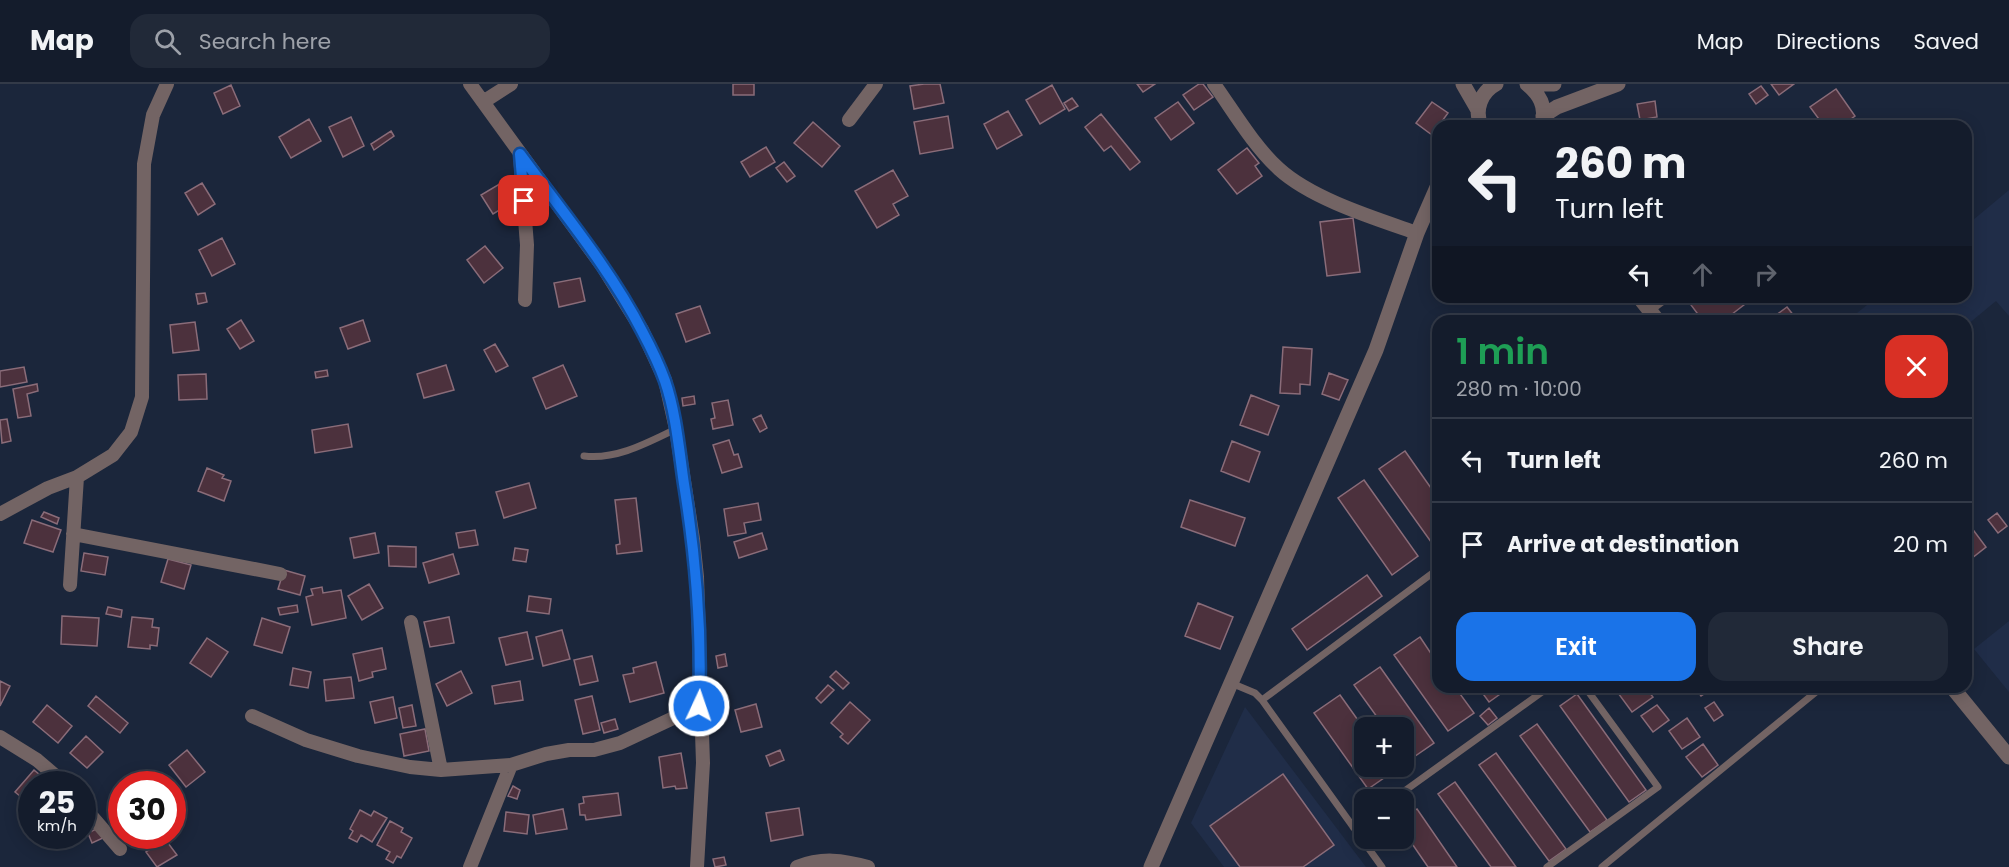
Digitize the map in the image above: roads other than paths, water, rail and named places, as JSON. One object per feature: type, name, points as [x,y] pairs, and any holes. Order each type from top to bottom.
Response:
[{"type":"street","points":[[0,514],[29,497],[77,477],[113,455],[131,432],[142,397],[144,164],[153,115],[167,84]]},
{"type":"street","points":[[470,84],[603,267],[642,330],[665,380],[676,429],[697,577],[699,706],[703,764],[697,867]]},
{"type":"street","points":[[483,102],[511,84]]},
{"type":"street","points":[[849,120],[876,84]]},
{"type":"street","points":[[1214,84],[1261,150],[1289,178],[1319,195],[1417,233]]},
{"type":"street","points":[[1463,84],[1477,119]]},
{"type":"street","points":[[1477,119],[1481,97],[1496,84]]},
{"type":"street","points":[[1528,84],[1554,84]]},
{"type":"street","points":[[1528,84],[1536,92],[1542,104],[1542,120]]},
{"type":"street","points":[[1543,120],[1557,107],[1618,84]]},
{"type":"street","points":[[520,154],[527,245],[525,300]]},
{"type":"street","points":[[1151,867],[1376,350],[1417,233],[1432,199]]},
{"type":"street","points":[[1644,303],[1653,315]]},
{"type":"street","points":[[70,585],[77,477]]},
{"type":"street","points":[[73,534],[280,574]]},
{"type":"street","points":[[411,622],[441,770]]},
{"type":"street","points":[[1957,693],[2009,757]]},
{"type":"street","points":[[252,716],[306,740],[358,756],[410,767],[441,770],[511,765],[546,754],[569,750],[594,750],[620,743],[699,706]]},
{"type":"street","points":[[0,737],[37,760],[50,771]]},
{"type":"street","points":[[470,867],[511,765]]},
{"type":"street","points":[[96,821],[108,835]]},
{"type":"street","points":[[797,867],[819,860],[833,860],[868,867]]},
{"type":"lane","points":[[1655,315],[1664,303]]},
{"type":"lane","points":[[584,456],[598,458],[620,453],[676,429]]},
{"type":"lane","points":[[1262,700],[1432,573]]},
{"type":"lane","points":[[1231,683],[1255,693],[1262,700],[1382,867]]},
{"type":"lane","points":[[1407,789],[1541,693]]},
{"type":"lane","points":[[1547,867],[1658,788],[1589,693]]},
{"type":"lane","points":[[1602,867],[1815,693]]}]
